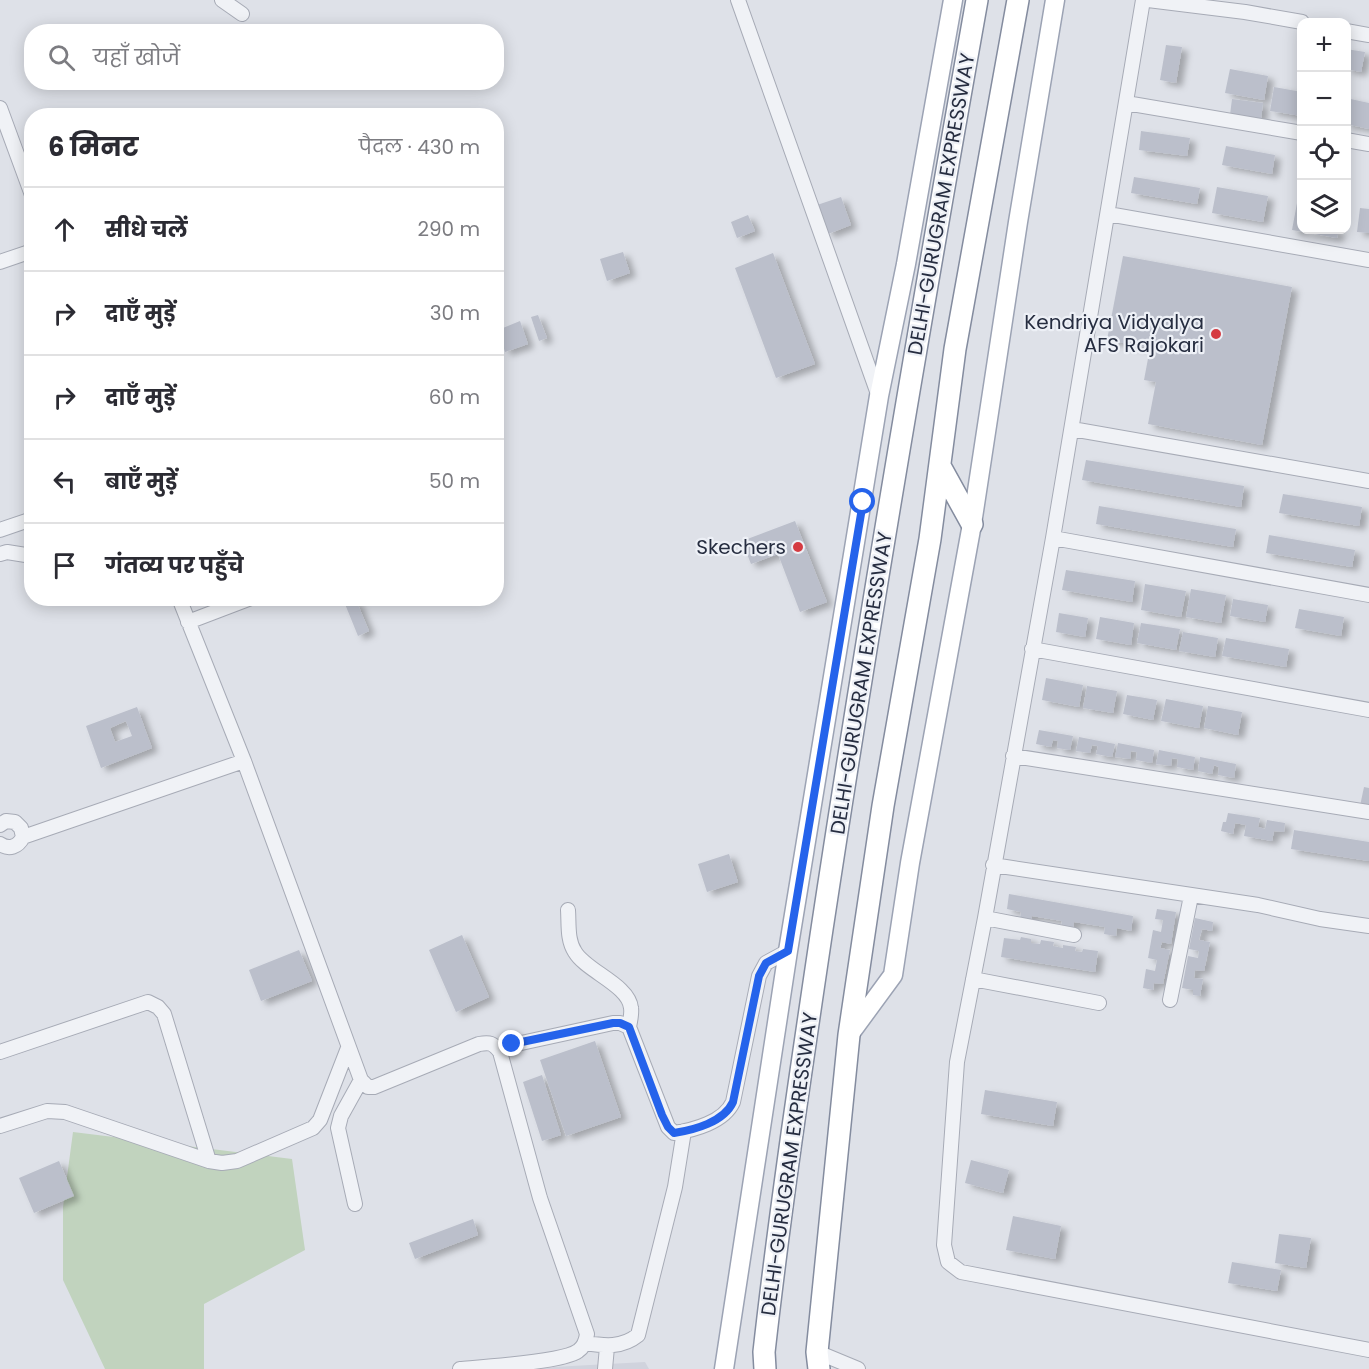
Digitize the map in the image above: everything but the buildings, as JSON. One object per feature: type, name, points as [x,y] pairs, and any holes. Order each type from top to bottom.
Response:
[{"type":"highway","name":"DELHI-GURUGRAM EXPRESSWAY","points":[[765,1369],[764,1352],[780,1212],[843,791],[914,357],[977,0]]},
{"type":"highway","name":"DELHI-GURUGRAM EXPRESSWAY","points":[[818,1360],[849,1035],[883,806],[930,539],[954,349],[1018,0]]},
{"type":"highway","points":[[940,466],[972,524]]},
{"type":"main road","points":[[724,1369],[788,951],[879,396],[906,264],[953,0]]},
{"type":"main road","points":[[849,1035],[893,975],[910,863],[972,524],[1018,222],[1055,0]]},
{"type":"street","points":[[222,0],[242,14]]},
{"type":"street","points":[[738,0],[879,396]]},
{"type":"street","points":[[1143,0],[1053,538],[957,1062],[944,1245],[948,1262],[961,1272],[1369,1350]]},
{"type":"street","points":[[1148,0],[1246,6],[1297,21]]},
{"type":"street","points":[[1351,32],[1369,35]]},
{"type":"street","points":[[1126,103],[1297,132]]},
{"type":"street","points":[[0,108],[24,173]]},
{"type":"street","points":[[1351,141],[1369,144]]},
{"type":"street","points":[[1108,213],[1369,260]]},
{"type":"street","points":[[0,262],[24,254]]},
{"type":"street","points":[[1072,429],[1369,481]]},
{"type":"street","points":[[0,530],[24,522]]},
{"type":"street","points":[[1053,538],[1369,595]]},
{"type":"street","points":[[0,554],[7,552],[24,555]]},
{"type":"street","points":[[182,606],[244,761],[361,1080],[368,1087],[374,1087],[488,1042],[494,1044],[500,1052],[540,1198],[587,1334],[579,1350],[569,1355],[460,1369]]},
{"type":"street","points":[[188,622],[230,606]]},
{"type":"street","points":[[1032,649],[1369,710]]},
{"type":"street","points":[[1013,756],[1369,812]]},
{"type":"street","points":[[22,837],[244,761]]},
{"type":"street","points":[[0,825],[6,821],[15,822],[21,828],[22,837],[13,847],[0,844]]},
{"type":"street","points":[[993,865],[1258,905],[1320,919],[1369,926]]},
{"type":"street","points":[[1170,1000],[1191,896]]},
{"type":"street","points":[[568,910],[570,941],[575,954],[629,1000],[632,1009],[629,1027],[665,1121],[674,1133],[713,1121],[729,1111],[733,1102],[759,976],[766,963],[788,951]]},
{"type":"street","points":[[985,918],[1074,935]]},
{"type":"street","points":[[973,979],[1099,1003]]},
{"type":"street","points":[[0,1052],[148,1002],[158,1007],[164,1014],[209,1161]]},
{"type":"street","points":[[512,1044],[613,1023],[629,1027]]},
{"type":"street","points":[[0,1126],[46,1112],[65,1112],[209,1161],[222,1163],[237,1161],[313,1128],[320,1120],[348,1048]]},
{"type":"street","points":[[355,1204],[338,1128],[340,1116],[361,1080]]},
{"type":"street","points":[[585,1342],[607,1347],[624,1344],[638,1335],[675,1187],[684,1131]]},
{"type":"street","points":[[605,1369],[607,1347]]},
{"type":"street","points":[[818,1360],[858,1369]]},
{"type":"shaded area","points":[[645,1362],[649,1369],[517,1369]]},
{"type":"green space","points":[[73,1132],[292,1159],[305,1250],[204,1304],[204,1369],[105,1369],[63,1280],[63,1207]]},
{"type":"place","name":"Kendriya Vidyalya AFS Rajokari","points":[[1216,334]]},
{"type":"place","name":"Skechers","points":[[798,547]]},
{"type":"route","points":[[512,1044],[613,1023],[625,1024],[629,1027],[662,1115],[674,1133],[713,1121],[729,1111],[733,1102],[759,976],[766,963],[788,951],[863,502]]}]
